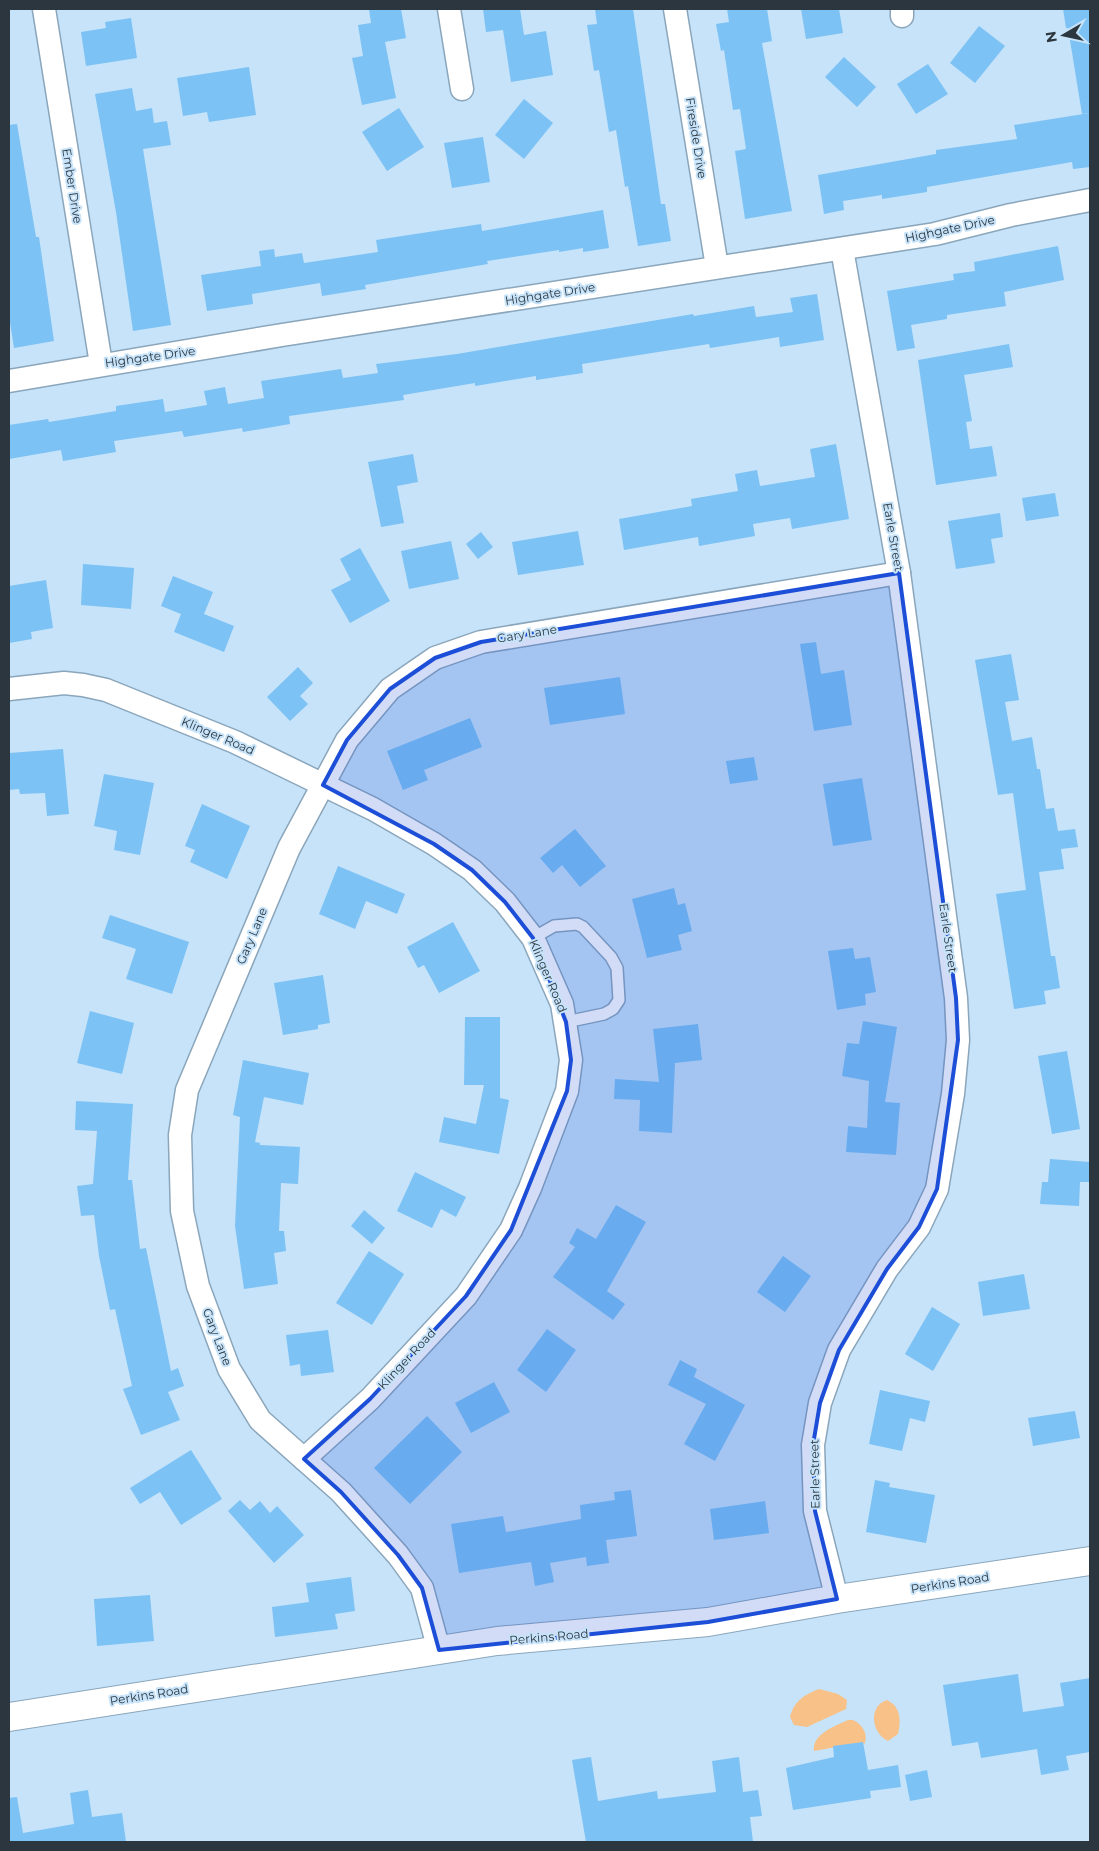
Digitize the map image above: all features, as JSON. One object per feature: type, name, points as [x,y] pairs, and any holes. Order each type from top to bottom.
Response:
[{"type":"main road","name":"Perkins Road","points":[[9,1717],[497,1642],[708,1622],[837,1599],[1090,1561]]},
{"type":"street","name":"Ember Drive","points":[[44,9],[101,364]]},
{"type":"street","points":[[449,9],[462,89]]},
{"type":"street","name":"Fireside Drive","points":[[675,9],[717,267]]},
{"type":"street","name":"Highgate Drive","points":[[9,381],[282,335],[935,234],[1011,215],[1090,200]]},
{"type":"street","name":"Earle Street","points":[[837,1599],[815,1511],[813,1445],[820,1403],[839,1350],[887,1269],[920,1227],[937,1189],[953,1094],[958,1040],[956,998],[899,573],[842,248]]},
{"type":"street","name":"Gary Lane","points":[[439,1650],[422,1588],[398,1555],[340,1492],[260,1420],[229,1369],[198,1286],[182,1211],[180,1135],[187,1090],[289,848],[347,740],[390,689],[435,658],[480,642],[899,573]]},
{"type":"street","name":"Klinger Road","points":[[9,689],[64,683],[83,684],[106,690],[235,742],[323,785],[434,844],[472,870],[506,902],[533,938],[562,1004],[571,1060],[567,1091],[530,1188],[511,1230],[466,1296],[370,1398],[304,1460]]},
{"type":"lane","points":[[533,938],[554,926],[577,924],[611,957],[617,968],[618,1000],[613,1009],[604,1014],[566,1022]]},
{"type":"highlighted area","points":[[899,573],[956,998],[958,1040],[937,1189],[919,1227],[887,1269],[839,1350],[820,1403],[813,1445],[815,1511],[837,1599],[708,1622],[439,1650],[422,1588],[398,1555],[341,1492],[304,1459],[370,1399],[466,1296],[511,1230],[567,1091],[571,1060],[566,1022],[533,938],[505,902],[472,870],[434,844],[323,785],[347,740],[390,689],[435,658],[481,642]]},
{"type":"shaded area","points":[[819,1689],[838,1694],[847,1700],[846,1709],[807,1727],[794,1725],[790,1717],[794,1707],[804,1696]]},
{"type":"shaded area","points":[[887,1700],[895,1706],[900,1719],[898,1734],[888,1741],[878,1732],[874,1720],[877,1708]]},
{"type":"shaded area","points":[[848,1720],[853,1720],[862,1727],[866,1738],[864,1745],[863,1742],[814,1751],[814,1745],[820,1735]]},
{"type":"building","points":[[369,9],[401,9],[406,38],[385,42],[396,98],[362,105],[352,58],[363,56],[358,25],[371,23]]},
{"type":"building","points":[[483,9],[520,9],[524,35],[546,31],[553,75],[511,82],[503,30],[486,32]]},
{"type":"building","points":[[595,9],[633,9],[661,204],[665,204],[671,241],[638,246],[628,186],[625,187],[616,130],[609,132],[599,70],[594,71],[587,25],[597,24]]},
{"type":"building","points":[[727,9],[767,9],[772,41],[762,43],[792,211],[745,219],[735,151],[746,149],[740,109],[733,110],[724,50],[721,51],[716,24],[729,22]]},
{"type":"building","points":[[801,9],[839,9],[843,33],[806,39]]},
{"type":"building","points":[[1063,9],[1090,9],[1090,113],[1082,114],[1068,28],[1066,28]]},
{"type":"building","points":[[131,18],[137,58],[86,66],[81,32],[106,28],[105,22]]},
{"type":"building","points":[[979,26],[1005,46],[975,83],[950,63]]},
{"type":"building","points":[[844,57],[876,87],[857,107],[825,77]]},
{"type":"building","points":[[928,64],[948,94],[916,114],[897,84]]},
{"type":"building","points":[[249,67],[256,115],[209,122],[207,112],[183,116],[177,78]]},
{"type":"building","points":[[132,88],[136,111],[152,108],[154,123],[167,121],[171,145],[143,149],[171,325],[133,331],[116,212],[95,94]]},
{"type":"building","points":[[524,99],[553,123],[524,159],[495,135]]},
{"type":"building","points":[[399,108],[424,147],[387,171],[362,132]]},
{"type":"building","points":[[1090,113],[1090,167],[1073,169],[1072,162],[927,187],[927,192],[882,199],[882,195],[843,201],[844,210],[824,214],[818,175],[936,154],[936,150],[1017,139],[1014,125]]},
{"type":"building","points":[[17,124],[36,237],[39,237],[54,341],[14,348],[9,316],[9,125]]},
{"type":"building","points":[[483,137],[490,182],[452,188],[444,143]]},
{"type":"building","points":[[603,210],[609,248],[583,252],[583,248],[559,252],[559,250],[487,261],[488,264],[365,285],[366,289],[322,296],[320,283],[252,294],[253,304],[207,311],[201,275],[261,266],[259,251],[274,249],[275,257],[302,253],[304,263],[378,252],[376,240],[481,224],[482,231]]},
{"type":"building","points":[[1058,246],[1064,280],[1004,292],[1006,306],[947,315],[947,319],[911,325],[915,348],[897,351],[887,291],[954,280],[953,274],[975,271],[974,262]]},
{"type":"building","points":[[817,294],[824,340],[780,347],[779,337],[710,348],[709,344],[582,364],[583,373],[536,380],[536,376],[475,386],[475,383],[403,395],[404,400],[289,416],[290,424],[243,432],[242,428],[184,437],[182,431],[114,441],[116,452],[63,461],[61,450],[9,459],[9,425],[48,419],[49,422],[116,411],[116,406],[163,399],[165,412],[207,405],[204,391],[225,387],[228,404],[264,398],[261,381],[341,369],[343,378],[378,373],[376,364],[457,354],[693,314],[694,316],[754,306],[756,317],[793,312],[790,298]]},
{"type":"building","points":[[1009,344],[1013,367],[964,375],[972,421],[966,422],[970,449],[992,446],[997,476],[936,485],[918,360]]},
{"type":"building","points":[[836,444],[849,519],[792,529],[790,518],[753,524],[755,536],[699,546],[698,537],[624,550],[619,519],[692,506],[691,499],[738,491],[735,474],[757,470],[760,486],[815,477],[810,449]]},
{"type":"building","points":[[413,454],[418,482],[397,486],[404,523],[381,527],[368,462]]},
{"type":"building","points":[[1055,493],[1059,516],[1026,521],[1022,498]]},
{"type":"building","points":[[1000,513],[1003,537],[991,539],[995,563],[956,569],[948,521]]},
{"type":"building","points":[[578,531],[584,565],[518,575],[512,542]]},
{"type":"building","points":[[481,532],[493,547],[478,559],[466,544]]},
{"type":"building","points":[[451,541],[459,579],[409,589],[401,551]]},
{"type":"building","points":[[360,548],[390,601],[350,623],[331,590],[351,580],[340,559]]},
{"type":"building","points":[[83,564],[134,568],[131,609],[81,605]]},
{"type":"building","points":[[173,576],[213,592],[204,614],[234,626],[224,652],[174,632],[181,614],[161,606]]},
{"type":"building","points":[[46,580],[53,628],[31,632],[32,639],[9,643],[9,586]]},
{"type":"building","points":[[816,642],[821,674],[844,670],[852,725],[814,731],[800,644]]},
{"type":"building","points":[[1011,654],[1019,700],[1005,702],[1012,741],[1032,737],[1037,769],[1040,769],[1046,809],[1054,808],[1058,831],[1075,829],[1078,847],[1061,849],[1064,869],[1039,872],[1051,956],[1055,956],[1060,988],[1044,991],[1046,1004],[1014,1009],[996,894],[1026,890],[1013,793],[998,795],[975,660]]},
{"type":"building","points":[[298,667],[313,683],[300,696],[308,704],[290,721],[267,697]]},
{"type":"building","points":[[620,677],[625,714],[550,725],[544,688]]},
{"type":"building","points":[[470,718],[482,747],[424,770],[428,780],[403,790],[387,751]]},
{"type":"building","points":[[63,749],[69,814],[47,816],[45,793],[20,794],[19,789],[9,790],[9,753]]},
{"type":"building","points":[[754,757],[758,780],[730,784],[726,761]]},
{"type":"building","points":[[104,774],[154,783],[140,855],[114,850],[117,831],[94,826]]},
{"type":"building","points":[[862,778],[872,840],[833,846],[823,784]]},
{"type":"building","points":[[202,804],[250,826],[227,879],[190,862],[195,850],[185,846]]},
{"type":"building","points":[[575,829],[606,866],[580,887],[562,865],[553,873],[540,858]]},
{"type":"building","points":[[338,866],[405,894],[397,914],[366,901],[355,929],[319,914]]},
{"type":"building","points":[[674,888],[678,905],[685,903],[692,931],[678,935],[682,950],[647,958],[632,899]]},
{"type":"building","points":[[110,915],[189,942],[172,994],[126,979],[136,949],[102,938]]},
{"type":"building","points":[[453,922],[480,971],[439,993],[424,965],[418,968],[407,947]]},
{"type":"building","points":[[853,948],[855,959],[870,957],[876,992],[865,994],[866,1005],[837,1010],[828,951]]},
{"type":"building","points":[[323,975],[330,1023],[318,1025],[318,1029],[283,1035],[274,983]]},
{"type":"building","points":[[90,1011],[134,1023],[122,1074],[77,1063]]},
{"type":"building","points":[[465,1017],[500,1017],[500,1098],[509,1100],[499,1154],[439,1142],[444,1117],[476,1124],[484,1085],[464,1085]]},
{"type":"building","points":[[863,1021],[897,1027],[885,1102],[900,1103],[896,1155],[846,1152],[848,1126],[867,1128],[869,1081],[842,1076],[847,1043],[859,1044]]},
{"type":"building","points":[[698,1024],[702,1060],[675,1063],[672,1133],[639,1131],[640,1100],[614,1099],[615,1079],[659,1082],[653,1029]]},
{"type":"building","points":[[1067,1051],[1080,1129],[1052,1134],[1038,1056]]},
{"type":"building","points":[[243,1060],[309,1073],[303,1105],[264,1097],[255,1142],[260,1143],[260,1145],[300,1147],[298,1184],[281,1183],[279,1231],[284,1231],[286,1251],[274,1253],[278,1284],[244,1289],[235,1226],[240,1117],[233,1115]]},
{"type":"building","points":[[76,1101],[133,1104],[128,1180],[132,1180],[140,1249],[146,1248],[171,1371],[178,1368],[184,1386],[168,1392],[180,1420],[141,1435],[123,1389],[132,1386],[115,1309],[110,1310],[99,1256],[94,1215],[81,1216],[77,1186],[93,1184],[97,1131],[75,1130]]},
{"type":"building","points":[[1050,1159],[1090,1162],[1090,1182],[1080,1182],[1079,1206],[1040,1204],[1042,1182],[1048,1182]]},
{"type":"building","points":[[415,1172],[466,1197],[456,1217],[441,1209],[432,1228],[397,1211]]},
{"type":"building","points":[[616,1205],[646,1222],[607,1291],[625,1304],[613,1320],[553,1277],[575,1247],[569,1243],[577,1228],[596,1239]]},
{"type":"building","points":[[364,1210],[385,1228],[372,1244],[351,1226]]},
{"type":"building","points":[[369,1251],[404,1274],[372,1325],[336,1303]]},
{"type":"building","points":[[783,1256],[811,1276],[785,1312],[757,1292]]},
{"type":"building","points":[[1024,1274],[1030,1309],[983,1316],[978,1282]]},
{"type":"building","points":[[932,1307],[960,1324],[933,1371],[905,1354]]},
{"type":"building","points":[[547,1329],[576,1350],[546,1392],[517,1370]]},
{"type":"building","points":[[328,1330],[334,1372],[301,1376],[300,1364],[290,1366],[286,1335]]},
{"type":"building","points":[[680,1360],[697,1369],[694,1377],[745,1405],[715,1461],[684,1444],[706,1404],[668,1385]]},
{"type":"building","points":[[494,1382],[510,1412],[471,1433],[455,1403]]},
{"type":"building","points":[[880,1390],[930,1401],[925,1422],[910,1418],[902,1451],[869,1444]]},
{"type":"building","points":[[1075,1411],[1080,1438],[1033,1446],[1028,1418]]},
{"type":"building","points":[[427,1416],[462,1452],[410,1504],[374,1468]]},
{"type":"building","points":[[191,1450],[222,1499],[181,1525],[160,1492],[140,1504],[130,1488]]},
{"type":"building","points":[[875,1480],[890,1483],[889,1487],[935,1495],[926,1543],[866,1532]]},
{"type":"building","points":[[631,1490],[637,1536],[606,1540],[609,1563],[587,1566],[586,1557],[550,1563],[554,1582],[535,1586],[531,1562],[459,1573],[451,1524],[503,1516],[506,1532],[581,1519],[580,1505],[615,1500],[614,1492]]},
{"type":"building","points":[[240,1500],[250,1510],[260,1501],[270,1513],[277,1506],[304,1535],[274,1563],[228,1511]]},
{"type":"building","points":[[765,1501],[769,1533],[714,1540],[710,1509]]},
{"type":"building","points":[[351,1577],[355,1611],[335,1614],[338,1629],[275,1637],[272,1607],[309,1602],[306,1583]]},
{"type":"building","points":[[150,1595],[154,1641],[97,1646],[94,1599]]},
{"type":"building","points":[[1018,1674],[1023,1712],[1064,1706],[1060,1683],[1090,1678],[1090,1752],[1066,1756],[1069,1770],[1041,1775],[1037,1749],[981,1758],[978,1742],[952,1746],[943,1685]]},
{"type":"building","points":[[863,1742],[868,1770],[898,1765],[901,1787],[870,1791],[871,1798],[793,1810],[786,1768],[834,1757],[833,1746]]},
{"type":"building","points":[[591,1757],[598,1801],[657,1791],[658,1799],[716,1792],[712,1761],[739,1757],[743,1792],[758,1790],[762,1816],[750,1817],[753,1842],[586,1842],[572,1760]]},
{"type":"building","points":[[927,1770],[932,1797],[910,1801],[905,1775]]},
{"type":"building","points":[[88,1790],[92,1817],[122,1813],[126,1842],[9,1842],[9,1798],[17,1797],[23,1833],[74,1824],[70,1793]]}]
